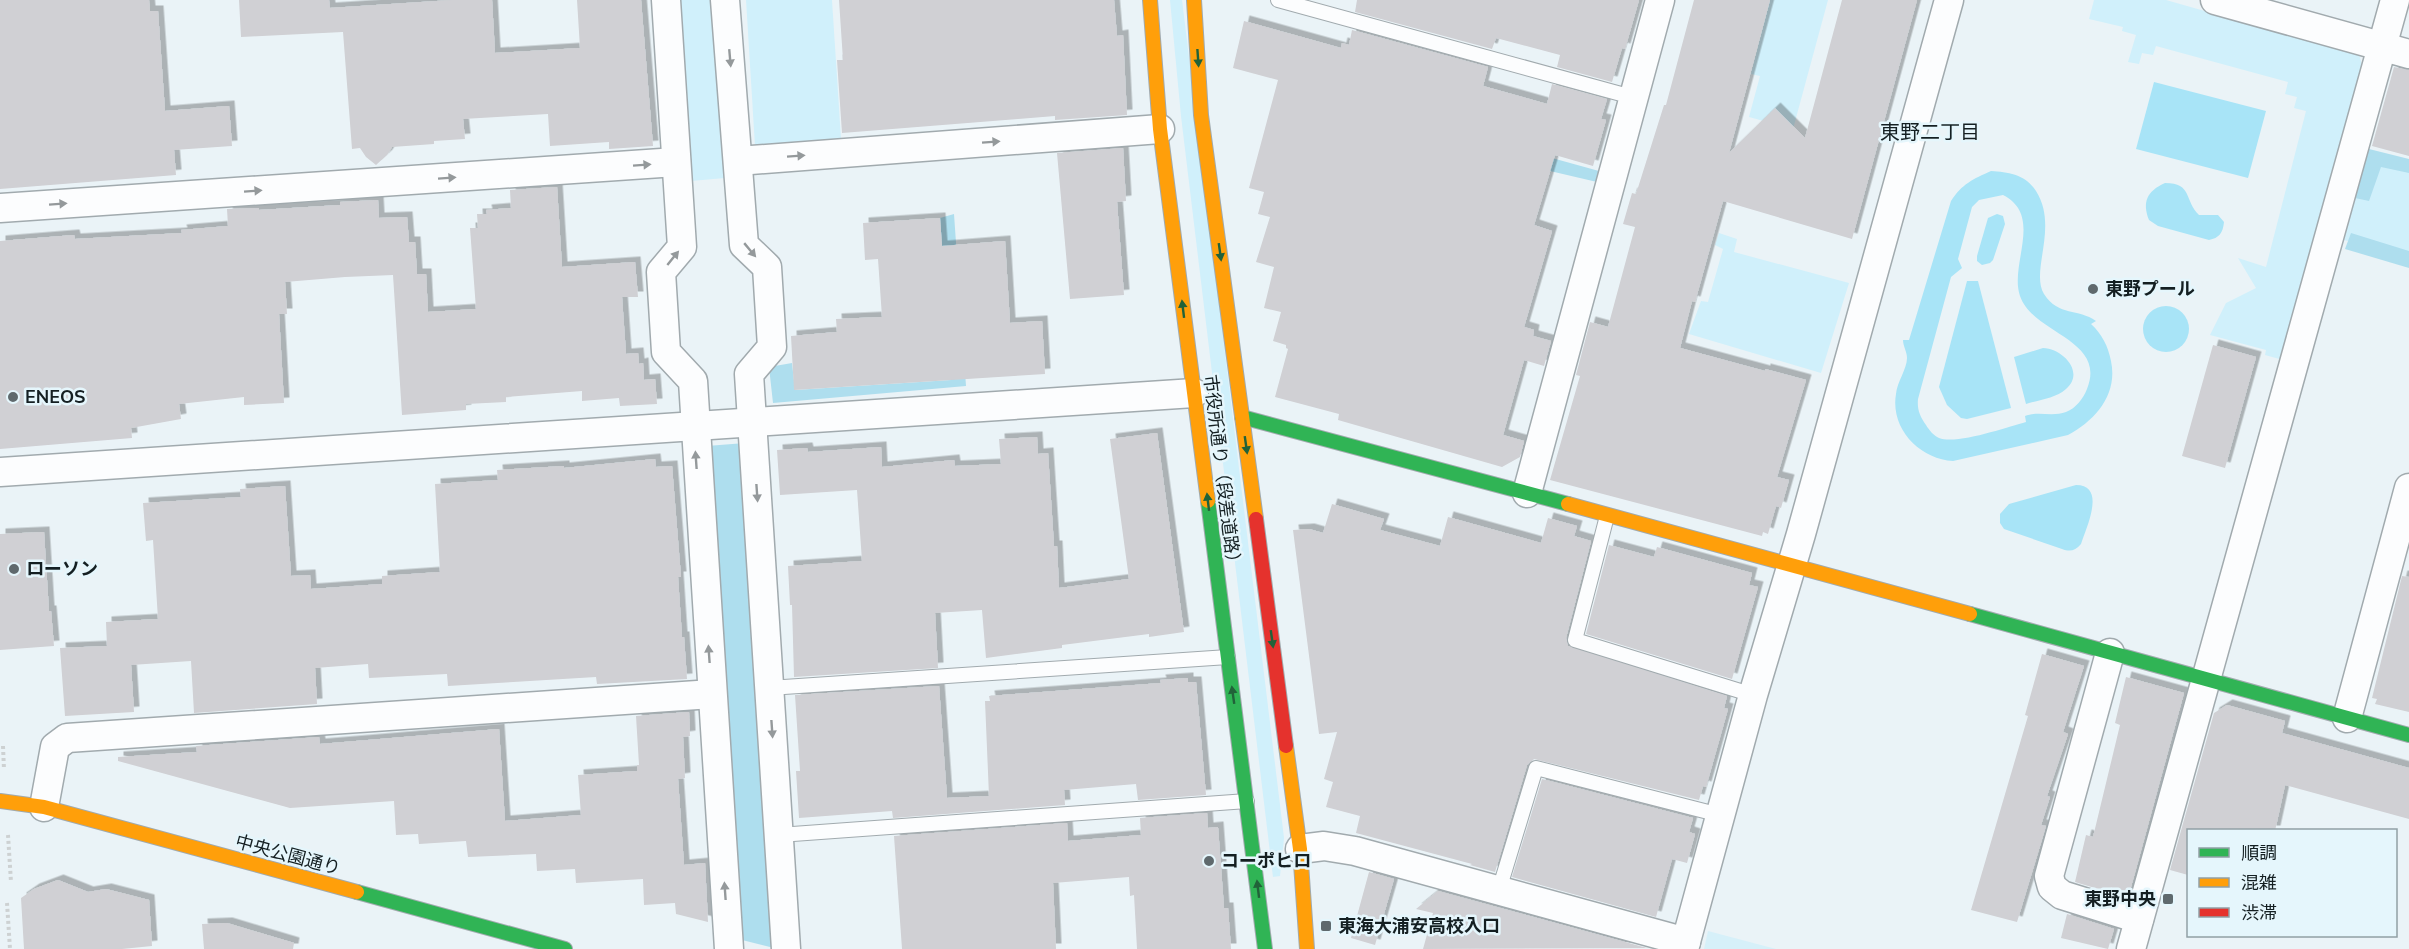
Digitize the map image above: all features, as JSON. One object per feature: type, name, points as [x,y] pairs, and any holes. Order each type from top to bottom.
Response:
[{"type":"street","points":[[666,0],[682,247],[661,272],[666,352],[693,381],[694,426],[729,949]]},
{"type":"street","points":[[725,0],[744,245],[767,267],[772,347],[749,374],[786,949]]},
{"type":"street","name":"市役所通り（段差道路）","points":[[1150,0],[1160,129],[1265,949]]},
{"type":"street","name":"市役所通り（段差道路）","points":[[1194,0],[1202,115],[1300,849],[1307,949]]},
{"type":"street","points":[[1527,493],[1660,0]]},
{"type":"street","points":[[1300,849],[1324,846],[1355,851],[1499,890],[1685,946],[1753,695],[1792,564],[1949,0]]},
{"type":"street","points":[[2215,0],[2396,50]]},
{"type":"street","points":[[2131,949],[2205,680],[2396,50],[2395,0]]},
{"type":"street","points":[[738,161],[1160,129]]},
{"type":"street","points":[[0,208],[676,162]]},
{"type":"street","points":[[0,472],[1194,393]]},
{"type":"street","points":[[1242,417],[1792,564],[2409,735]]},
{"type":"street","points":[[2347,718],[2409,488]]},
{"type":"street","points":[[2110,653],[2049,876],[2052,887],[2062,895],[2139,919]]},
{"type":"street","points":[[44,807],[56,747],[67,738],[712,694]]},
{"type":"street","name":"中央公園通り","points":[[0,801],[44,807],[565,949]]},
{"type":"lane","points":[[1278,0],[1632,98]]},
{"type":"lane","points":[[1607,516],[1575,640],[1753,695]]},
{"type":"lane","points":[[769,688],[1228,657]]},
{"type":"lane","points":[[1499,890],[1536,768],[1720,815]]},
{"type":"lane","points":[[779,835],[1247,801]]},
{"type":"path","points":[[7,903],[10,949]]},
{"type":"shaded area","points":[[678,0],[714,0],[725,178],[691,181]]},
{"type":"shaded area","points":[[746,0],[832,0],[841,139],[755,146]]},
{"type":"shaded area","points":[[1170,0],[1182,0],[1284,838],[1280,876],[1273,877],[1181,116]]},
{"type":"shaded area","points":[[1770,0],[1828,0],[1793,129],[1749,117],[1760,76],[1751,74]]},
{"type":"shaded area","points":[[2094,0],[2166,0],[2359,55],[2363,68],[2283,360],[2265,355],[2266,350],[2210,335],[2226,303],[2256,288],[2238,258],[2266,267],[2306,111],[2294,108],[2297,97],[2285,94],[2288,82],[2156,46],[2153,55],[2142,53],[2139,64],[2128,62],[2136,35],[2122,31],[2123,27],[2089,19]]},
{"type":"shaded area","points":[[2154,82],[2266,111],[2248,178],[2136,149]]},
{"type":"shaded area","points":[[1376,109],[1599,171],[1597,182],[1550,171]]},
{"type":"shaded area","points":[[2369,149],[2409,159],[2409,173],[2381,167],[2369,201],[2355,198]]},
{"type":"shaded area","points":[[2366,158],[2409,170],[2409,258],[2344,240]]},
{"type":"shaded area","points":[[1991,171],[2016,175],[2027,181],[2036,191],[2045,219],[2040,273],[2044,294],[2056,306],[2096,321],[2091,324],[2101,336],[2108,350],[2111,361],[2111,384],[2103,405],[2096,414],[2068,435],[1953,461],[1929,455],[1919,448],[1910,440],[1898,419],[1895,407],[1896,394],[1907,362],[1903,340],[1909,340],[1951,201],[1964,186]],"holes":[[[2003,195],[2015,204],[2021,215],[2023,228],[2018,270],[2020,296],[2027,309],[2066,338],[2087,359],[2090,372],[2087,389],[2079,403],[2066,412],[2025,416],[2026,422],[1969,437],[1947,440],[1939,438],[1930,431],[1922,419],[1918,399],[1951,277],[1962,268],[1958,259],[1972,207],[1979,200]]]},
{"type":"shaded area","points":[[2165,183],[2184,189],[2194,210],[2199,215],[2218,215],[2224,222],[2220,234],[2209,240],[2158,226],[2149,220],[2146,202],[2150,193]]},
{"type":"shaded area","points":[[954,214],[966,386],[773,403],[769,367],[792,363],[795,390],[951,380],[940,218]]},
{"type":"shaded area","points":[[1997,214],[2003,216],[2005,224],[1993,260],[1982,265],[1977,261],[1977,256],[1988,218]]},
{"type":"shaded area","points":[[1719,233],[1737,239],[1734,252],[1849,283],[1821,373],[1689,334],[1701,301],[1708,302],[1723,249],[1715,245]]},
{"type":"shaded area","points":[[2351,233],[2409,251],[2409,268],[2345,249]]},
{"type":"shaded area","points":[[1967,281],[1978,281],[2011,408],[1967,419],[1961,418],[1947,405],[1939,387]]},
{"type":"shaded area","points":[[2166,306],[2182,313],[2189,329],[2182,345],[2166,352],[2150,345],[2143,329],[2150,313]]},
{"type":"shaded area","points":[[2043,348],[2051,349],[2065,357],[2070,363],[2073,369],[2071,383],[2062,392],[2052,397],[2026,404],[2014,357]]},
{"type":"shaded area","points":[[745,443],[778,949],[738,939],[707,446]]},
{"type":"shaded area","points":[[2076,485],[2085,487],[2091,492],[2093,499],[2090,518],[2081,544],[2070,551],[2004,529],[2000,523],[2000,514],[2009,504]]},
{"type":"shaded area","points":[[1708,931],[1776,949],[1704,949]]},
{"type":"building","points":[[0,0],[149,0],[150,11],[158,11],[165,111],[229,106],[232,146],[174,150],[176,175],[0,189]]},
{"type":"building","points":[[239,0],[329,0],[330,8],[452,0],[492,0],[495,53],[580,48],[577,0],[641,0],[653,146],[609,149],[609,142],[550,146],[548,114],[463,119],[465,139],[392,147],[376,165],[360,148],[352,149],[343,32],[241,37]]},
{"type":"building","points":[[839,0],[1114,0],[1117,36],[1123,35],[1127,115],[1055,120],[1055,116],[842,133],[837,60],[843,60]]},
{"type":"building","points":[[1357,0],[1639,0],[1625,49],[1622,48],[1612,82],[1557,67],[1560,55],[1496,38],[1492,49],[1355,12]]},
{"type":"building","points":[[1694,0],[1770,0],[1729,153],[1775,108],[1805,138],[1842,0],[1917,0],[1852,239],[1723,201],[1695,302],[1692,301],[1680,348],[1806,380],[1777,477],[1789,480],[1781,508],[1776,506],[1768,534],[1763,532],[1762,536],[1550,480],[1580,376],[1576,375],[1590,322],[1608,327],[1635,227],[1623,224],[1632,193],[1636,194],[1664,105],[1666,105]]},
{"type":"building","points":[[1244,21],[1341,48],[1342,43],[1349,45],[1352,30],[1488,67],[1483,86],[1547,104],[1552,84],[1607,99],[1601,119],[1606,120],[1593,166],[1555,155],[1534,225],[1552,231],[1524,327],[1534,330],[1533,336],[1551,341],[1544,366],[1524,360],[1503,435],[1524,441],[1520,457],[1502,467],[1338,420],[1339,414],[1275,397],[1288,349],[1286,345],[1273,341],[1281,312],[1264,308],[1274,267],[1256,262],[1270,217],[1258,214],[1264,192],[1249,188],[1278,80],[1233,68]]},
{"type":"building","points":[[2394,67],[2409,70],[2409,156],[2372,146]]},
{"type":"building","points":[[1123,148],[1126,201],[1117,202],[1124,295],[1070,299],[1057,153]]},
{"type":"building","points":[[557,187],[562,267],[635,262],[638,297],[622,297],[626,354],[638,353],[639,364],[643,363],[644,380],[655,379],[657,404],[620,406],[619,398],[582,401],[582,391],[506,397],[506,402],[466,404],[466,410],[402,415],[393,275],[345,277],[285,282],[287,314],[279,314],[284,403],[244,405],[244,397],[179,404],[181,419],[131,428],[132,438],[0,449],[0,241],[74,235],[75,239],[182,233],[181,230],[228,226],[227,209],[259,208],[259,210],[340,205],[340,202],[378,200],[379,218],[407,217],[409,242],[415,242],[417,274],[426,274],[428,312],[476,309],[470,228],[478,228],[477,214],[487,214],[486,210],[511,208],[510,190]]},
{"type":"building","points":[[940,218],[942,246],[1005,241],[1010,323],[1042,321],[1045,374],[794,390],[791,336],[837,332],[836,319],[882,317],[878,259],[865,260],[863,223]]},
{"type":"building","points":[[2213,345],[2256,357],[2225,468],[2182,456]]},
{"type":"building","points":[[1157,433],[1184,632],[1062,645],[1062,648],[986,658],[982,610],[935,613],[938,668],[794,677],[792,605],[790,605],[788,566],[862,561],[857,490],[780,495],[777,450],[807,448],[808,452],[881,447],[882,467],[954,460],[955,466],[1001,464],[999,439],[1037,437],[1038,454],[1048,453],[1059,588],[1129,579],[1110,439]]},
{"type":"building","points":[[655,459],[656,467],[672,466],[681,577],[678,577],[682,637],[684,637],[687,679],[597,684],[596,677],[448,686],[447,674],[369,678],[368,664],[315,668],[317,704],[194,713],[191,661],[131,665],[134,712],[65,716],[60,648],[107,646],[106,622],[158,619],[153,540],[146,541],[143,503],[241,497],[240,489],[285,486],[291,576],[310,575],[311,589],[382,584],[382,576],[440,572],[435,484],[498,480],[497,470],[564,466],[564,468]]},
{"type":"building","points":[[1332,504],[1384,519],[1380,530],[1440,546],[1448,517],[1541,543],[1548,518],[1577,526],[1574,536],[1591,541],[1566,638],[1568,646],[1727,696],[1724,708],[1728,709],[1706,787],[1703,786],[1699,800],[1534,759],[1527,765],[1495,872],[1356,833],[1360,816],[1326,807],[1333,782],[1324,779],[1337,732],[1319,734],[1293,530],[1309,529],[1323,533]]},
{"type":"building","points":[[44,532],[49,611],[51,611],[54,646],[0,650],[0,534]]},
{"type":"building","points":[[1609,545],[1654,557],[1657,547],[1752,573],[1749,585],[1758,587],[1732,679],[1586,634]]},
{"type":"building","points":[[2402,576],[2409,577],[2409,712],[2375,704],[2377,699],[2372,698]]},
{"type":"building","points":[[2042,654],[2084,666],[2063,732],[2068,734],[2047,796],[2050,797],[2041,825],[2046,826],[2017,922],[1971,910],[2028,716],[2025,715]]},
{"type":"building","points":[[2126,677],[2184,693],[2128,898],[2075,882],[2086,835],[2093,837],[2120,725],[2115,723]]},
{"type":"building","points":[[1188,678],[1188,682],[1196,682],[1206,795],[1138,800],[1136,784],[1064,790],[1065,805],[893,818],[892,811],[799,818],[796,771],[800,771],[795,695],[939,686],[947,798],[989,796],[985,701],[990,701],[989,696],[1161,683],[1160,680]]},
{"type":"building","points":[[2227,705],[2285,721],[2282,733],[2409,768],[2409,819],[2285,785],[2275,829],[2187,829],[2187,875],[2170,870],[2214,713]]},
{"type":"building","points":[[689,712],[690,736],[683,737],[685,778],[678,779],[684,865],[705,863],[708,922],[676,914],[675,903],[644,905],[643,879],[576,883],[575,869],[537,871],[536,854],[468,857],[466,841],[419,844],[418,834],[396,835],[394,801],[290,808],[118,761],[118,757],[197,752],[196,746],[319,737],[320,744],[499,729],[505,821],[581,815],[578,775],[637,771],[637,765],[639,765],[636,716]]},
{"type":"building","points":[[1542,779],[1693,818],[1689,832],[1695,834],[1687,863],[1672,859],[1656,917],[1512,877]]},
{"type":"building","points":[[1207,813],[1208,828],[1218,827],[1224,908],[1228,908],[1231,949],[1137,949],[1134,895],[1130,896],[1129,877],[1053,883],[1056,949],[902,949],[894,836],[1067,823],[1068,841],[1141,835],[1140,818]]},
{"type":"building","points":[[1369,872],[1394,879],[1375,945],[1351,938]]},
{"type":"building","points":[[58,880],[88,892],[106,889],[149,900],[152,946],[122,949],[24,949],[21,898],[34,889]]},
{"type":"building","points":[[1438,891],[1647,948],[1423,949],[1433,913],[1416,909]]},
{"type":"building","points":[[2067,914],[2114,929],[2108,949],[2061,938]]},
{"type":"building","points":[[227,923],[294,943],[293,949],[204,949],[202,924]]},
{"type":"traffic: fast","points":[[1242,417],[1568,504]]},
{"type":"traffic: fast","points":[[1208,501],[1265,949]]},
{"type":"traffic: fast","points":[[1970,614],[2409,735]]},
{"type":"traffic: fast","points":[[357,892],[565,949]]},
{"type":"traffic: slow","points":[[1150,0],[1160,129],[1208,501]]},
{"type":"traffic: slow","points":[[1194,0],[1201,115],[1256,519]]},
{"type":"traffic: slow","points":[[1568,504],[1970,614]]},
{"type":"traffic: slow","points":[[1286,746],[1300,849],[1307,949]]},
{"type":"traffic: slow","points":[[0,801],[44,807],[357,892]]},
{"type":"traffic: jam","points":[[1256,519],[1286,746]]},
{"type":"place","name":"東野プール","points":[[2093,289]]},
{"type":"place","name":"ENEOS","points":[[13,397]]},
{"type":"place","name":"ローソン","points":[[14,569]]},
{"type":"place","name":"コーポヒロ","points":[[1209,861]]},
{"type":"place","name":"東野中央","points":[[2168,899]]},
{"type":"place","name":"東海大浦安高校入口","points":[[1326,926]]},
{"type":"district","name":"東野二丁目","points":[[1930,132]]}]
